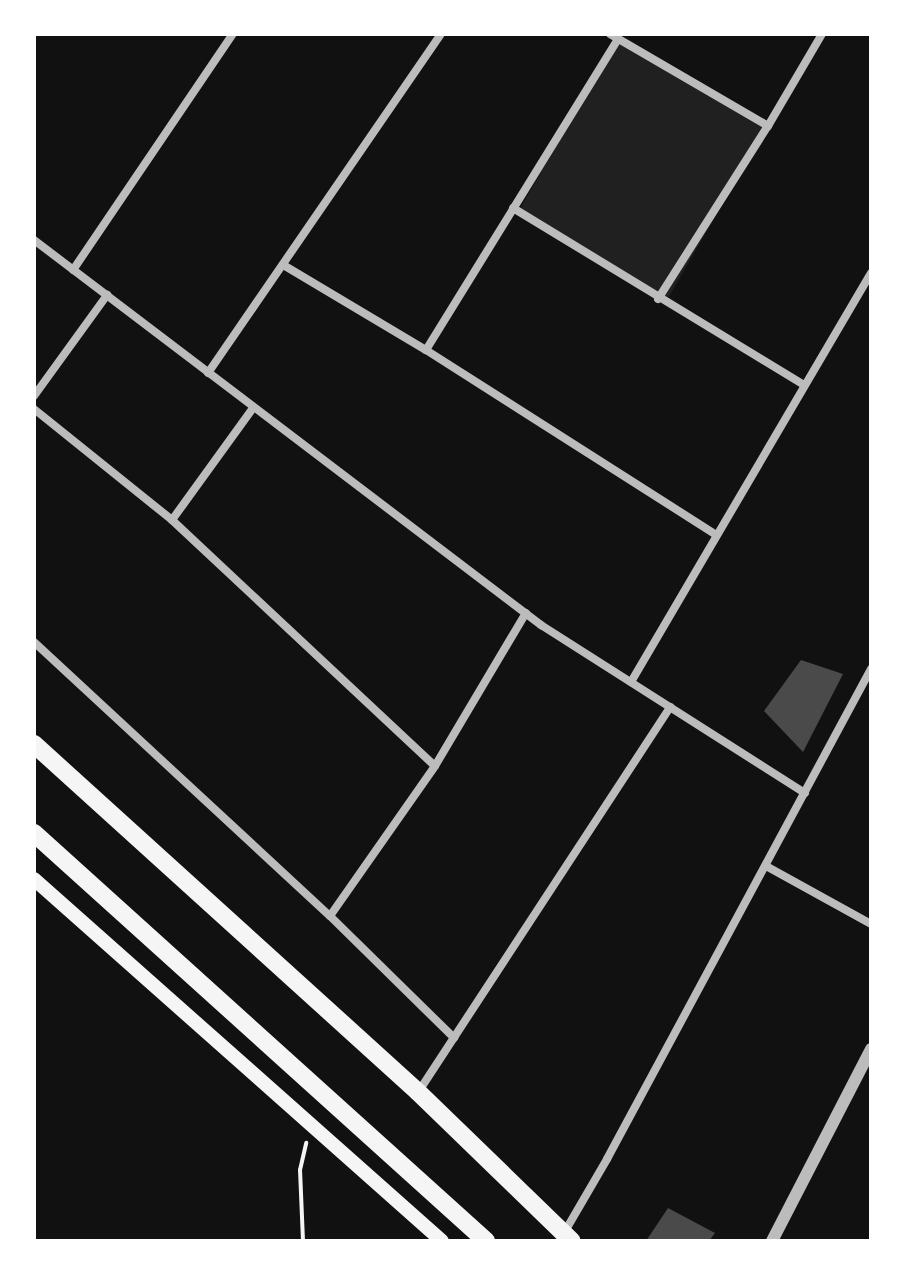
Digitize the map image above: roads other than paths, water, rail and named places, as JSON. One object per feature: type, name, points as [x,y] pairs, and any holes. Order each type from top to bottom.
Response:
[{"type":"highway","points":[[34,744],[418,1092],[568,1237]]},
{"type":"highway","points":[[34,833],[486,1241]]},
{"type":"main road","points":[[34,879],[442,1241]]},
{"type":"street","points":[[73,270],[233,34]]},
{"type":"street","points":[[208,373],[285,266],[441,34]]},
{"type":"street","points":[[658,299],[768,126],[822,34]]},
{"type":"street","points":[[426,350],[614,36],[768,126]]},
{"type":"street","points":[[513,208],[658,299],[803,384]]},
{"type":"street","points":[[34,240],[526,613],[805,793]]},
{"type":"street","points":[[285,266],[426,350],[716,535]]},
{"type":"street","points":[[631,682],[803,384],[871,273]]},
{"type":"street","points":[[862,290],[871,296]]},
{"type":"street","points":[[34,396],[107,295]]},
{"type":"street","points":[[172,520],[253,408]]},
{"type":"street","points":[[34,409],[172,520],[435,766]]},
{"type":"street","points":[[330,916],[435,766],[526,613]]},
{"type":"street","points":[[34,642],[330,916],[454,1038]]},
{"type":"street","points":[[568,1237],[738,909],[766,866],[871,669]]},
{"type":"street","points":[[418,1092],[670,707]]},
{"type":"street","points":[[766,866],[871,924]]},
{"type":"street","points":[[772,1241],[871,1049]]}]
